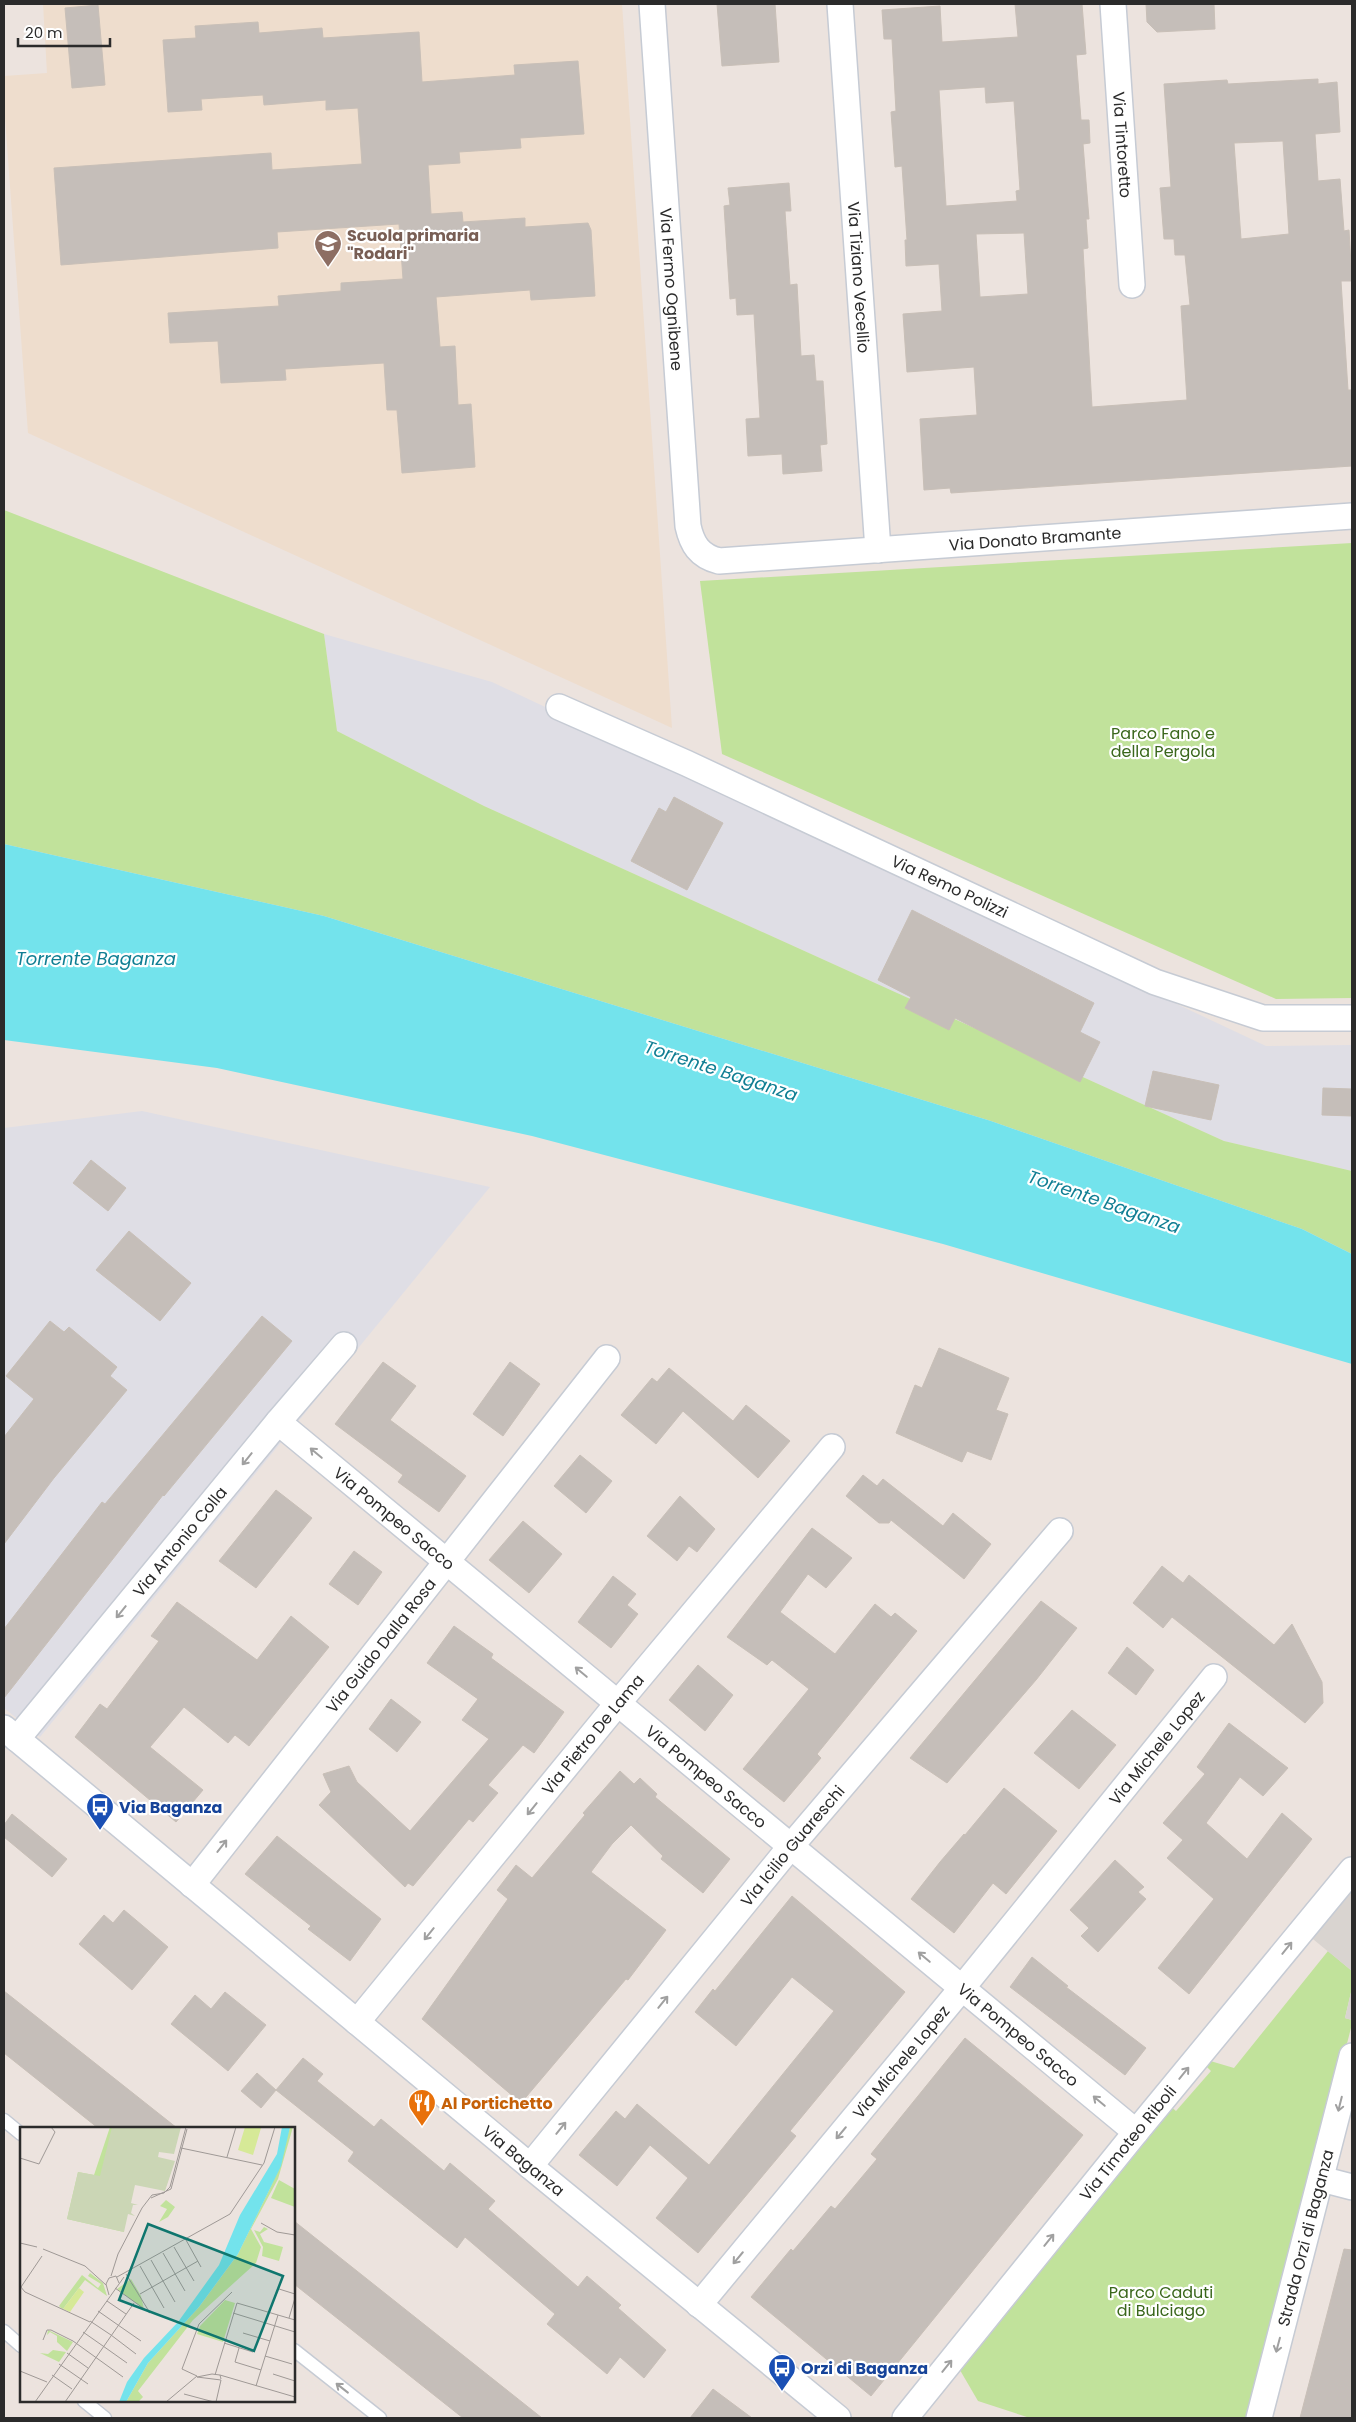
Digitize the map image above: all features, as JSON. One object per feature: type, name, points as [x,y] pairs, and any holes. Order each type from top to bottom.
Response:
[{"type":"street","name":"Via Fermo Ognibene","points":[[652,4],[688,526],[691,539],[698,550],[708,558],[719,561]]},
{"type":"street","name":"Via Tiziano Vecellio","points":[[840,4],[878,550]]},
{"type":"street","name":"Via Tintoretto","points":[[1113,4],[1132,285]]},
{"type":"street","name":"Via Donato Bramante","points":[[719,561],[1352,516]]},
{"type":"street","name":"Via Remo Polizzi","points":[[559,707],[990,903],[1155,982],[1263,1018],[1352,1018]]},
{"type":"street","name":"Via Antonio Colla","points":[[10,1733],[344,1345]]},
{"type":"street","name":"Via Guido Dalla Rosa","points":[[192,1885],[607,1358]]},
{"type":"street","name":"Via Pompeo Sacco","points":[[278,1422],[1136,2132]]},
{"type":"street","name":"Via Pietro De Lama","points":[[357,2022],[618,1703],[832,1447]]},
{"type":"street","name":"Via Icilio Guareschi","points":[[530,2166],[790,1846],[1060,1531]]},
{"type":"street","name":"Via Michele Lopez","points":[[699,2305],[962,1988],[1214,1677]]},
{"type":"street","name":"Via Baganza","points":[[10,1733],[530,2166],[838,2418]]},
{"type":"street","name":"Via Timoteo Riboli","points":[[905,2418],[1136,2132],[1352,1870]]},
{"type":"street","name":"Strada Orzi di Baganza","points":[[1259,2418],[1352,2056]]},
{"type":"street","points":[[1321,2179],[1352,2187]]},
{"type":"lane","points":[[4,2120],[20,2133]]},
{"type":"lane","points":[[4,2331],[20,2345]]},
{"type":"lane","points":[[295,2351],[380,2418]]},
{"type":"lane","points":[[85,2402],[105,2418]]},
{"type":"shaded area","name":"Scuola primaria \"Rodari\"","points":[[43,4],[622,4],[672,728],[28,433],[4,104],[4,76],[47,73]]},
{"type":"shaded area","points":[[324,634],[492,682],[1266,1046],[1352,1045],[1352,1171],[1224,1141],[484,806],[337,731]]},
{"type":"shaded area","points":[[142,1111],[490,1187],[40,1737],[4,1708],[4,1128]]},
{"type":"shaded area","points":[[1352,1882],[1352,1971],[1308,1935]]},
{"type":"shaded area","points":[[1352,1988],[1352,2020],[1345,2018]]},
{"type":"green space","points":[[4,510],[324,634],[337,731],[484,806],[1224,1141],[1352,1171],[1352,1254],[1302,1229],[991,1121],[324,916],[4,844]]},
{"type":"green space","name":"Parco Fano e della Pergola","points":[[1352,543],[1352,998],[1276,999],[722,754],[700,581]]},
{"type":"green space","name":"Parco Caduti di Bulciago","points":[[1328,1951],[1352,1971],[1352,1988],[1345,2018],[1352,2020],[1352,2024],[1251,2418],[1030,2418],[978,2401],[957,2365],[1169,2105],[1176,2111],[1211,2071],[1204,2064],[1207,2060],[1234,2068]]},
{"type":"water","name":"Torrente Baganza","points":[[4,844],[324,916],[991,1121],[1302,1229],[1352,1254],[1352,1364],[943,1244],[532,1136],[217,1068],[4,1040]]},
{"type":"building","points":[[717,4],[775,4],[779,62],[722,66]]},
{"type":"building","points":[[1015,4],[1082,4],[1086,54],[1076,55],[1081,120],[1089,120],[1090,143],[1083,144],[1089,219],[1086,219],[1088,248],[1083,249],[1092,407],[1187,400],[1181,306],[1190,305],[1185,255],[1175,255],[1174,239],[1164,239],[1160,188],[1171,187],[1164,84],[1227,80],[1228,84],[1318,79],[1318,84],[1337,82],[1340,132],[1315,134],[1318,181],[1340,179],[1344,231],[1349,230],[1352,281],[1341,281],[1348,390],[1352,390],[1352,466],[951,493],[950,488],[924,490],[920,419],[977,415],[974,367],[907,372],[903,314],[942,311],[939,264],[906,266],[905,240],[907,240],[902,166],[895,167],[891,112],[896,111],[892,39],[884,39],[882,10],[940,6],[942,42],[1018,37]],"holes":[[[985,87],[986,103],[1014,101],[1020,190],[1016,191],[1017,201],[946,206],[939,90]],[[1283,141],[1289,234],[1241,239],[1234,143]],[[1024,233],[1028,294],[980,297],[976,234]]]},
{"type":"building","points":[[1146,4],[1214,4],[1215,29],[1157,32],[1147,22]]},
{"type":"building","points":[[98,5],[105,85],[72,88],[65,8]]},
{"type":"building","points":[[258,22],[259,33],[322,28],[323,38],[419,32],[422,82],[515,75],[514,65],[578,61],[584,134],[520,138],[521,148],[459,152],[460,163],[428,165],[431,214],[462,212],[463,222],[525,218],[525,227],[588,223],[591,230],[595,296],[531,300],[530,290],[436,297],[440,347],[455,346],[458,405],[471,404],[475,467],[402,473],[397,410],[387,410],[384,363],[285,369],[286,380],[221,383],[218,341],[170,343],[168,313],[279,306],[278,296],[341,291],[341,283],[403,279],[399,224],[277,232],[278,248],[61,265],[54,168],[271,153],[272,170],[362,164],[358,108],[326,110],[326,100],[264,105],[263,95],[201,99],[202,110],[168,112],[163,40],[196,38],[195,26]]},
{"type":"building","points":[[789,183],[791,211],[785,211],[790,285],[797,284],[801,356],[814,355],[816,381],[823,381],[827,444],[820,445],[822,471],[783,474],[782,454],[748,456],[746,419],[760,418],[754,314],[737,315],[736,298],[730,299],[724,206],[730,205],[728,188]]},
{"type":"building","points":[[674,797],[723,823],[687,890],[631,861],[659,808],[666,812]]},
{"type":"building","points":[[912,910],[1094,1003],[1080,1032],[1100,1042],[1080,1082],[955,1018],[949,1030],[905,1008],[911,997],[878,980]]},
{"type":"building","points":[[1153,1071],[1219,1085],[1211,1120],[1145,1106]]},
{"type":"building","points":[[1323,1088],[1352,1089],[1352,1116],[1322,1115]]},
{"type":"building","points":[[91,1160],[126,1188],[108,1211],[73,1183]]},
{"type":"building","points":[[129,1231],[191,1283],[160,1321],[96,1270]]},
{"type":"building","points":[[262,1316],[292,1341],[163,1495],[4,1698],[4,1629],[102,1502],[105,1504]]},
{"type":"building","points":[[50,1321],[64,1332],[69,1327],[117,1367],[110,1376],[127,1390],[54,1478],[4,1544],[4,1437],[34,1399],[6,1376]]},
{"type":"building","points":[[939,1348],[1009,1378],[996,1410],[1008,1414],[991,1460],[967,1451],[962,1462],[896,1433],[915,1385],[922,1388]]},
{"type":"building","points":[[383,1362],[416,1386],[390,1420],[466,1476],[439,1512],[398,1482],[403,1475],[335,1424]]},
{"type":"building","points":[[510,1362],[540,1384],[503,1436],[473,1414]]},
{"type":"building","points":[[669,1368],[733,1421],[746,1405],[790,1441],[758,1478],[683,1411],[656,1444],[621,1415],[652,1378],[657,1382]]},
{"type":"building","points":[[580,1455],[612,1481],[586,1513],[554,1486]]},
{"type":"building","points":[[863,1475],[877,1486],[883,1479],[943,1526],[953,1513],[991,1544],[964,1579],[891,1520],[889,1523],[879,1523],[846,1496]]},
{"type":"building","points":[[276,1490],[312,1518],[256,1588],[219,1561]]},
{"type":"building","points":[[680,1496],[715,1529],[697,1552],[689,1546],[677,1561],[647,1536]]},
{"type":"building","points":[[523,1521],[562,1554],[529,1593],[489,1560]]},
{"type":"building","points":[[812,1528],[852,1558],[826,1588],[808,1574],[780,1612],[835,1654],[875,1604],[891,1617],[895,1613],[917,1631],[817,1754],[821,1758],[784,1802],[743,1769],[809,1689],[772,1660],[767,1665],[727,1637]]},
{"type":"building","points":[[354,1551],[382,1572],[358,1605],[329,1584]]},
{"type":"building","points":[[1162,1566],[1183,1583],[1189,1575],[1274,1645],[1292,1624],[1322,1682],[1323,1703],[1305,1723],[1172,1617],[1163,1628],[1133,1603]]},
{"type":"building","points":[[613,1576],[636,1594],[627,1605],[638,1614],[611,1648],[578,1622]]},
{"type":"building","points":[[1041,1601],[1077,1628],[1036,1680],[947,1783],[910,1758]]},
{"type":"building","points":[[177,1602],[257,1660],[291,1616],[329,1647],[249,1746],[235,1735],[228,1743],[184,1707],[150,1747],[203,1790],[176,1822],[75,1737],[100,1704],[107,1709],[159,1641],[151,1636]]},
{"type":"building","points":[[454,1626],[493,1654],[491,1658],[564,1712],[534,1753],[523,1745],[488,1785],[498,1793],[473,1822],[469,1819],[413,1886],[408,1883],[405,1887],[319,1805],[331,1792],[323,1774],[349,1766],[357,1782],[410,1831],[489,1739],[462,1720],[478,1699],[427,1663]]},
{"type":"building","points":[[1127,1647],[1154,1670],[1136,1695],[1108,1673]]},
{"type":"building","points":[[698,1665],[733,1695],[705,1731],[669,1700]]},
{"type":"building","points":[[391,1699],[421,1722],[397,1752],[369,1729]]},
{"type":"building","points":[[1072,1710],[1116,1745],[1079,1789],[1034,1753]]},
{"type":"building","points":[[1229,1723],[1288,1768],[1263,1796],[1240,1777],[1206,1823],[1247,1859],[1282,1813],[1312,1839],[1189,1994],[1158,1968],[1214,1899],[1167,1858],[1183,1840],[1163,1823],[1205,1774],[1197,1767]]},
{"type":"building","points":[[620,1771],[634,1784],[640,1778],[657,1794],[655,1797],[730,1859],[703,1893],[661,1859],[663,1856],[631,1825],[612,1844],[591,1872],[666,1930],[628,1980],[626,1979],[521,2103],[422,2019],[508,1899],[497,1890],[516,1865],[532,1878],[585,1815],[583,1813]]},
{"type":"building","points":[[1004,1788],[1057,1831],[1006,1894],[993,1883],[954,1933],[911,1899],[940,1862]]},
{"type":"building","points":[[12,1814],[67,1859],[52,1877],[4,1837],[4,1825]]},
{"type":"building","points":[[277,1836],[381,1919],[350,1961],[308,1929],[311,1926],[245,1874]]},
{"type":"building","points":[[1115,1860],[1144,1887],[1138,1892],[1146,1899],[1098,1952],[1081,1936],[1089,1928],[1070,1910]]},
{"type":"building","points":[[792,1896],[905,1992],[790,2131],[796,2136],[698,2253],[656,2218],[688,2178],[650,2145],[617,2186],[579,2155],[616,2111],[625,2119],[637,2104],[709,2165],[834,2011],[792,1977],[736,2046],[695,2012],[713,1989],[715,1991]]},
{"type":"building","points":[[124,1910],[168,1947],[132,1990],[79,1944],[104,1915],[113,1923]]},
{"type":"building","points":[[1032,1957],[1068,1986],[1066,1987],[1146,2048],[1125,2075],[1010,1987]]},
{"type":"building","points":[[4,1991],[176,2127],[97,2127],[4,2053]]},
{"type":"building","points":[[225,1992],[266,2025],[228,2071],[171,2024],[195,1995],[211,2009]]},
{"type":"building","points":[[965,2038],[1083,2135],[871,2396],[751,2297],[791,2249],[793,2251],[831,2206],[835,2209],[877,2159],[871,2154]]},
{"type":"building","points":[[303,2058],[323,2074],[317,2081],[374,2127],[381,2119],[444,2171],[450,2163],[495,2201],[488,2209],[578,2287],[587,2276],[621,2305],[618,2308],[666,2350],[644,2378],[620,2357],[607,2374],[547,2324],[555,2314],[465,2237],[457,2248],[348,2161],[354,2152],[276,2090]]},
{"type":"building","points":[[257,2073],[276,2090],[261,2108],[241,2091]]},
{"type":"building","points":[[295,2222],[542,2418],[463,2418],[295,2285]]},
{"type":"building","points":[[1344,2249],[1352,2250],[1352,2418],[1300,2418]]},
{"type":"building","points":[[713,2389],[752,2418],[690,2418]]},
{"type":"place","name":"Scuola primaria \"Rodari\"","points":[[328,268]]},
{"type":"place","name":"Via Baganza","points":[[100,1831]]},
{"type":"place","name":"Al Portichetto","points":[[422,2127]]},
{"type":"place","name":"Orzi di Baganza","points":[[782,2392]]}]
